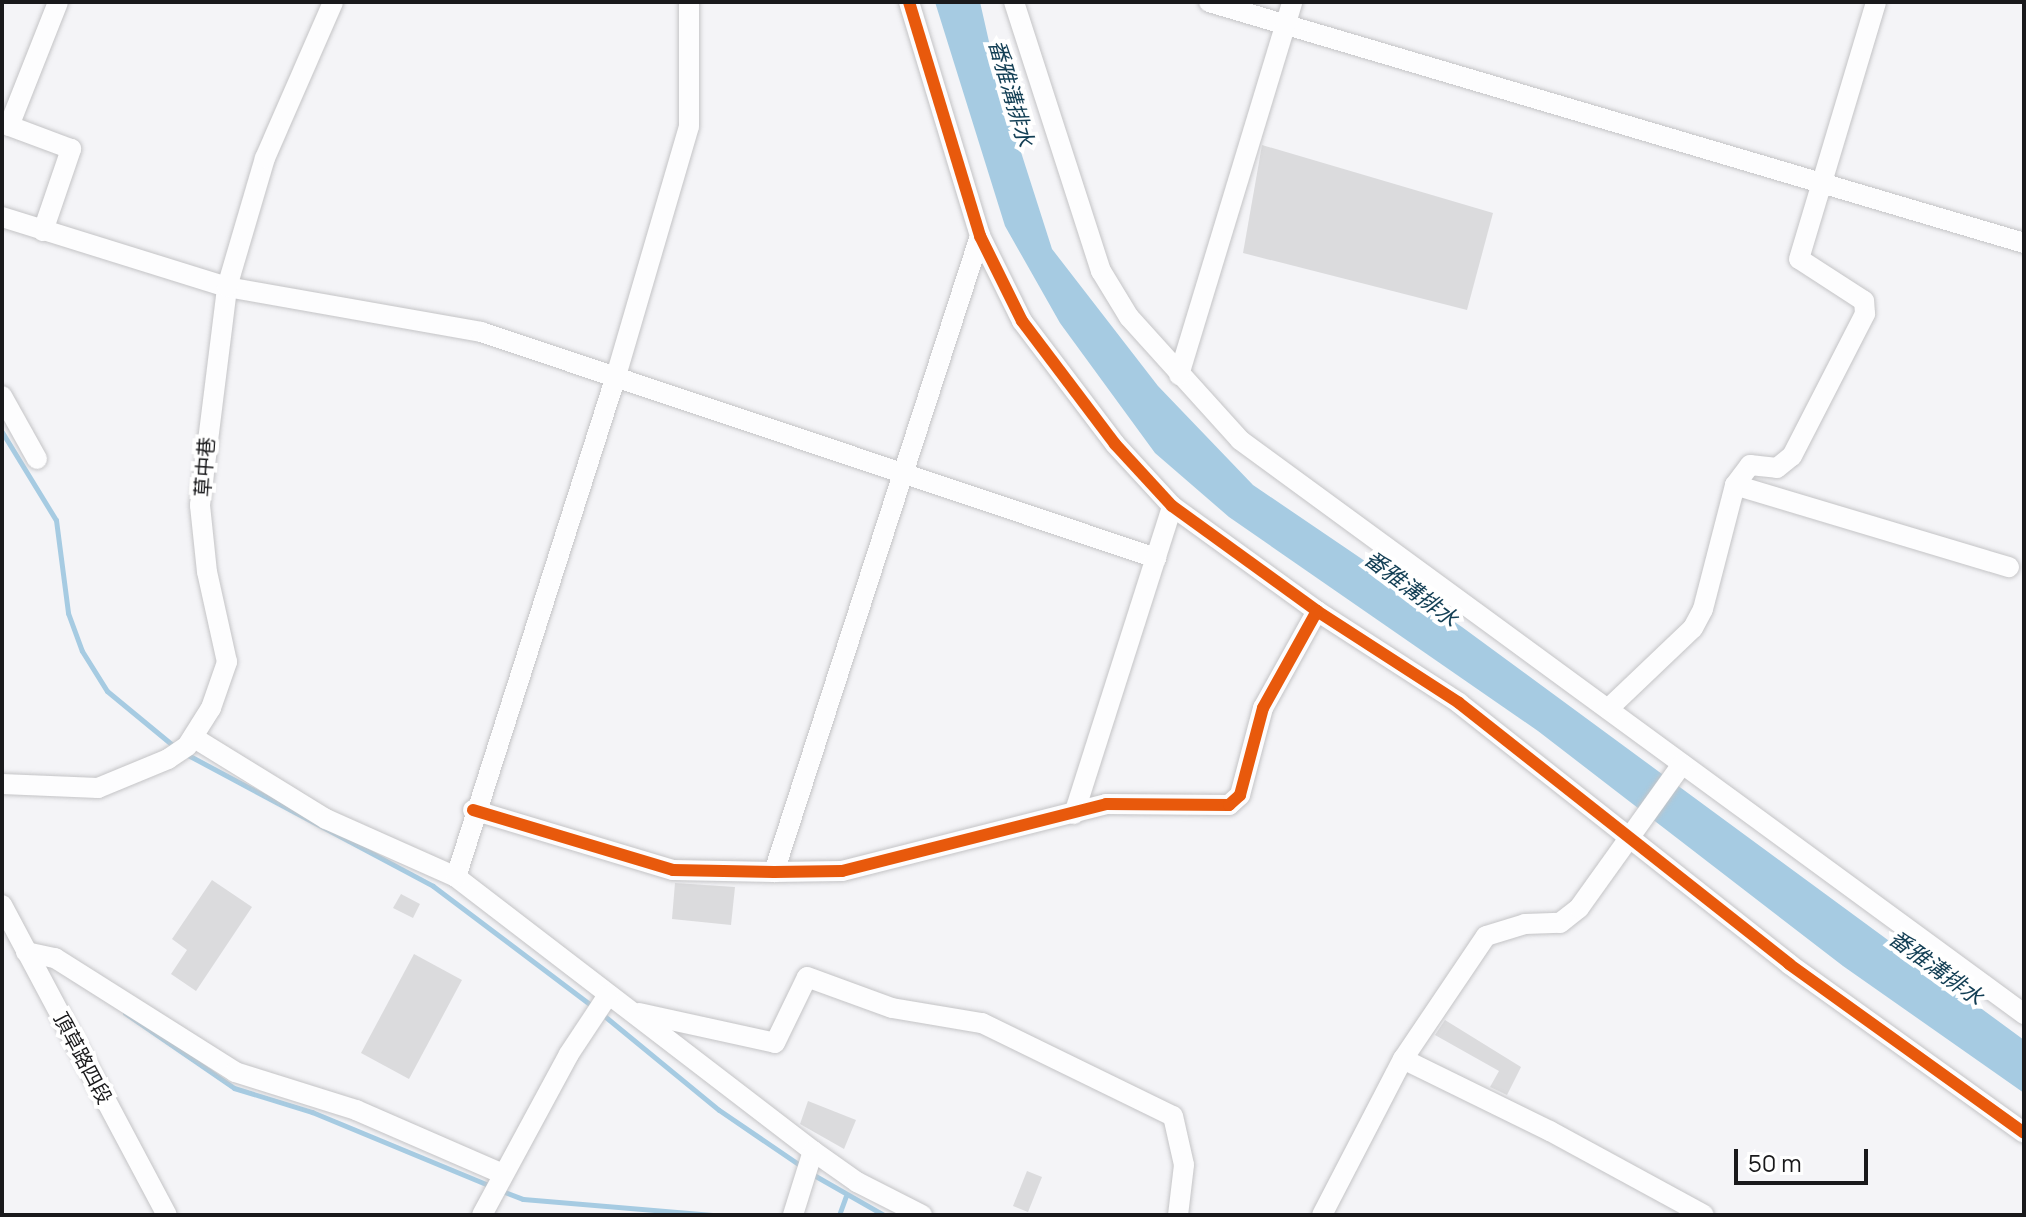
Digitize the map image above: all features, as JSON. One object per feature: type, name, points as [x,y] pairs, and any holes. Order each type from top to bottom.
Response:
[{"type":"street","points":[[43,231],[71,149],[9,126],[58,2]]},
{"type":"street","name":"草中巷","points":[[192,742],[227,662],[207,572],[200,505],[227,287],[265,158],[333,2]]},
{"type":"street","points":[[456,877],[473,810],[616,376],[689,126],[689,2]]},
{"type":"street","points":[[909,2],[980,236],[1022,321],[1057,370],[1172,506],[1317,611],[1459,703],[1789,964],[2024,1133]]},
{"type":"street","points":[[1014,2],[1101,271],[1129,317],[1240,440],[1298,486],[2024,1014]]},
{"type":"street","points":[[1209,2],[2024,243]]},
{"type":"street","points":[[1179,375],[1292,2]]},
{"type":"street","points":[[1608,709],[1693,628],[1703,609],[1735,485],[1750,465],[1777,468],[1792,456],[1865,314],[1864,301],[1799,259],[1876,2]]},
{"type":"street","points":[[2,217],[227,287],[481,332],[1156,558]]},
{"type":"street","points":[[774,872],[980,236]]},
{"type":"street","points":[[2,396],[37,459]]},
{"type":"street","points":[[1735,485],[2009,567]]},
{"type":"street","points":[[1074,814],[1172,506]]},
{"type":"street","points":[[473,810],[673,870],[774,872],[842,871],[1106,804],[1229,805],[1240,795],[1263,708],[1317,611]]},
{"type":"street","points":[[2,784],[98,788],[168,759],[192,742],[326,819],[456,877],[602,1006],[775,1043],[807,977],[892,1008],[982,1023],[1173,1116],[1184,1165],[1178,1215]]},
{"type":"street","points":[[1322,1215],[1403,1059],[1486,936],[1525,924],[1560,923],[1579,908],[1633,838],[1682,764]]},
{"type":"street","name":"頂草路四段","points":[[2,905],[164,1213]]},
{"type":"street","points":[[26,952],[55,958],[235,1072],[356,1110],[503,1174]]},
{"type":"street","points":[[482,1215],[602,1006]]},
{"type":"street","points":[[630,1011],[857,1182],[922,1215]]},
{"type":"street","points":[[1403,1059],[1550,1131],[1704,1215]]},
{"type":"street","points":[[793,1215],[813,1151]]},
{"type":"water","points":[[935,2],[980,2],[997,77],[1052,249],[1158,386],[1253,485],[1462,627],[2024,1040],[2024,1093],[1843,966],[1538,731],[1229,517],[1155,453],[1060,323],[1005,226]]},
{"type":"building","points":[[1262,145],[1493,213],[1467,310],[1243,253]]},
{"type":"building","points":[[212,880],[252,907],[196,991],[171,974],[187,950],[172,939]]},
{"type":"building","points":[[675,883],[735,887],[731,925],[672,919]]},
{"type":"building","points":[[401,894],[420,904],[413,918],[393,908]]},
{"type":"building","points":[[414,954],[462,980],[409,1079],[361,1053]]},
{"type":"building","points":[[1445,1020],[1521,1067],[1507,1095],[1490,1087],[1499,1071],[1435,1035]]},
{"type":"building","points":[[808,1101],[856,1120],[844,1149],[800,1124]]},
{"type":"building","points":[[1027,1171],[1042,1177],[1028,1212],[1013,1206]]},
{"type":"waterway","points":[[2,432],[56,520],[68,613],[82,651],[107,691],[175,747]]},
{"type":"waterway","points":[[186,754],[433,886],[595,1008]]},
{"type":"waterway","points":[[125,1013],[234,1088],[312,1112],[493,1187]]},
{"type":"waterway","points":[[602,1014],[719,1110],[804,1168]]},
{"type":"waterway","points":[[812,1174],[884,1215]]},
{"type":"waterway","points":[[502,1191],[523,1199],[715,1215]]},
{"type":"waterway","points":[[839,1215],[846,1196]]},
{"type":"cycle path","points":[[909,2],[980,236],[1022,321],[1115,444],[1172,506],[1317,611],[1459,703],[1789,964],[2024,1133]]},
{"type":"cycle path","points":[[473,810],[673,870],[774,872],[842,871],[1106,804],[1229,805],[1240,795],[1263,708],[1317,611]]},
{"type":"water label","name":"番雅溝排水","points":[[1011,93]]},
{"type":"water label","name":"番雅溝排水","points":[[1411,589]]},
{"type":"water label","name":"番雅溝排水","points":[[1936,968]]}]
